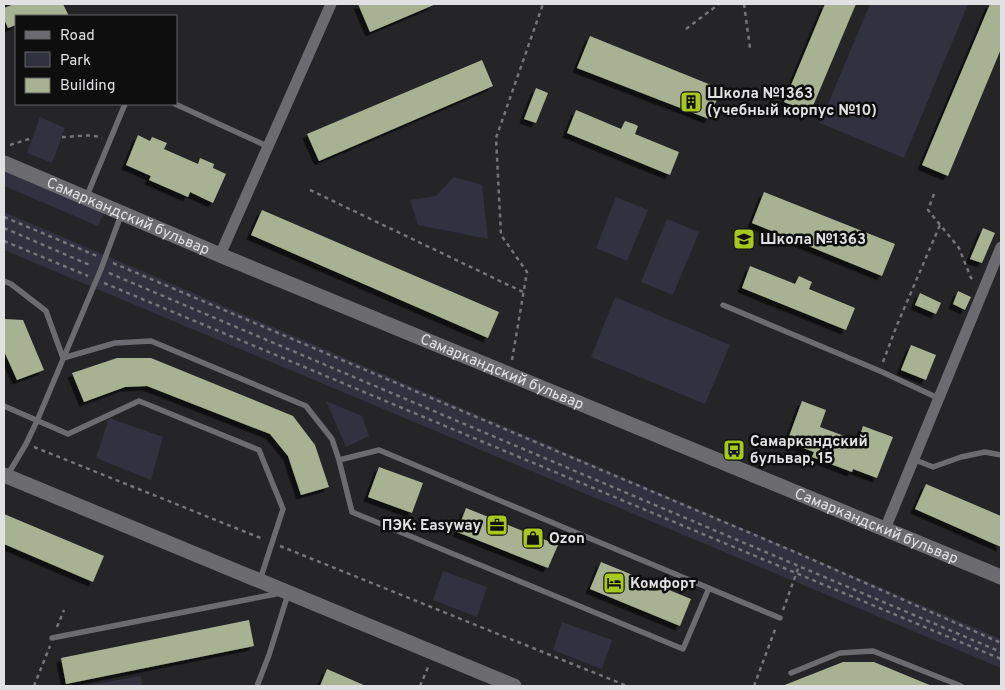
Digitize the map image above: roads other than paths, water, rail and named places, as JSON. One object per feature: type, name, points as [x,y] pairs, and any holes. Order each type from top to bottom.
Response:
[{"type":"street","points":[[220,255],[331,4]]},
{"type":"street","name":"Самаркандский бульвар","points":[[4,163],[220,255],[1001,577]]},
{"type":"street","points":[[885,529],[1001,247]]},
{"type":"street","points":[[6,475],[514,686]]},
{"type":"lane","points":[[86,198],[125,105]]},
{"type":"lane","points":[[177,105],[268,147]]},
{"type":"lane","points":[[6,475],[26,444],[37,421],[101,269],[122,213]]},
{"type":"lane","points":[[4,281],[11,284],[46,311],[63,358]]},
{"type":"lane","points":[[723,305],[880,370],[938,398]]},
{"type":"lane","points":[[63,358],[115,343],[151,341],[306,406],[332,439],[352,512],[683,649],[709,588]]},
{"type":"lane","points":[[4,406],[68,434],[139,401],[258,450],[283,509],[260,580]]},
{"type":"lane","points":[[339,460],[378,450],[780,618]]},
{"type":"lane","points":[[913,458],[933,467],[961,457],[985,452],[1001,455]]},
{"type":"lane","points":[[52,638],[288,592],[269,656],[257,686]]},
{"type":"lane","points":[[791,673],[840,653],[873,651],[961,686]]},
{"type":"place","name":"Школа №1363 (учебный корпус №10)","points":[[691,102]]},
{"type":"place","name":"Школа №1363","points":[[744,239]]},
{"type":"place","name":"Самаркандский бульвар, 15","points":[[734,450]]},
{"type":"place","name":"ПЭК: Easyway","points":[[497,525]]},
{"type":"place","name":"Ozon","points":[[533,538]]},
{"type":"place","name":"Комфорт","points":[[614,583]]}]
